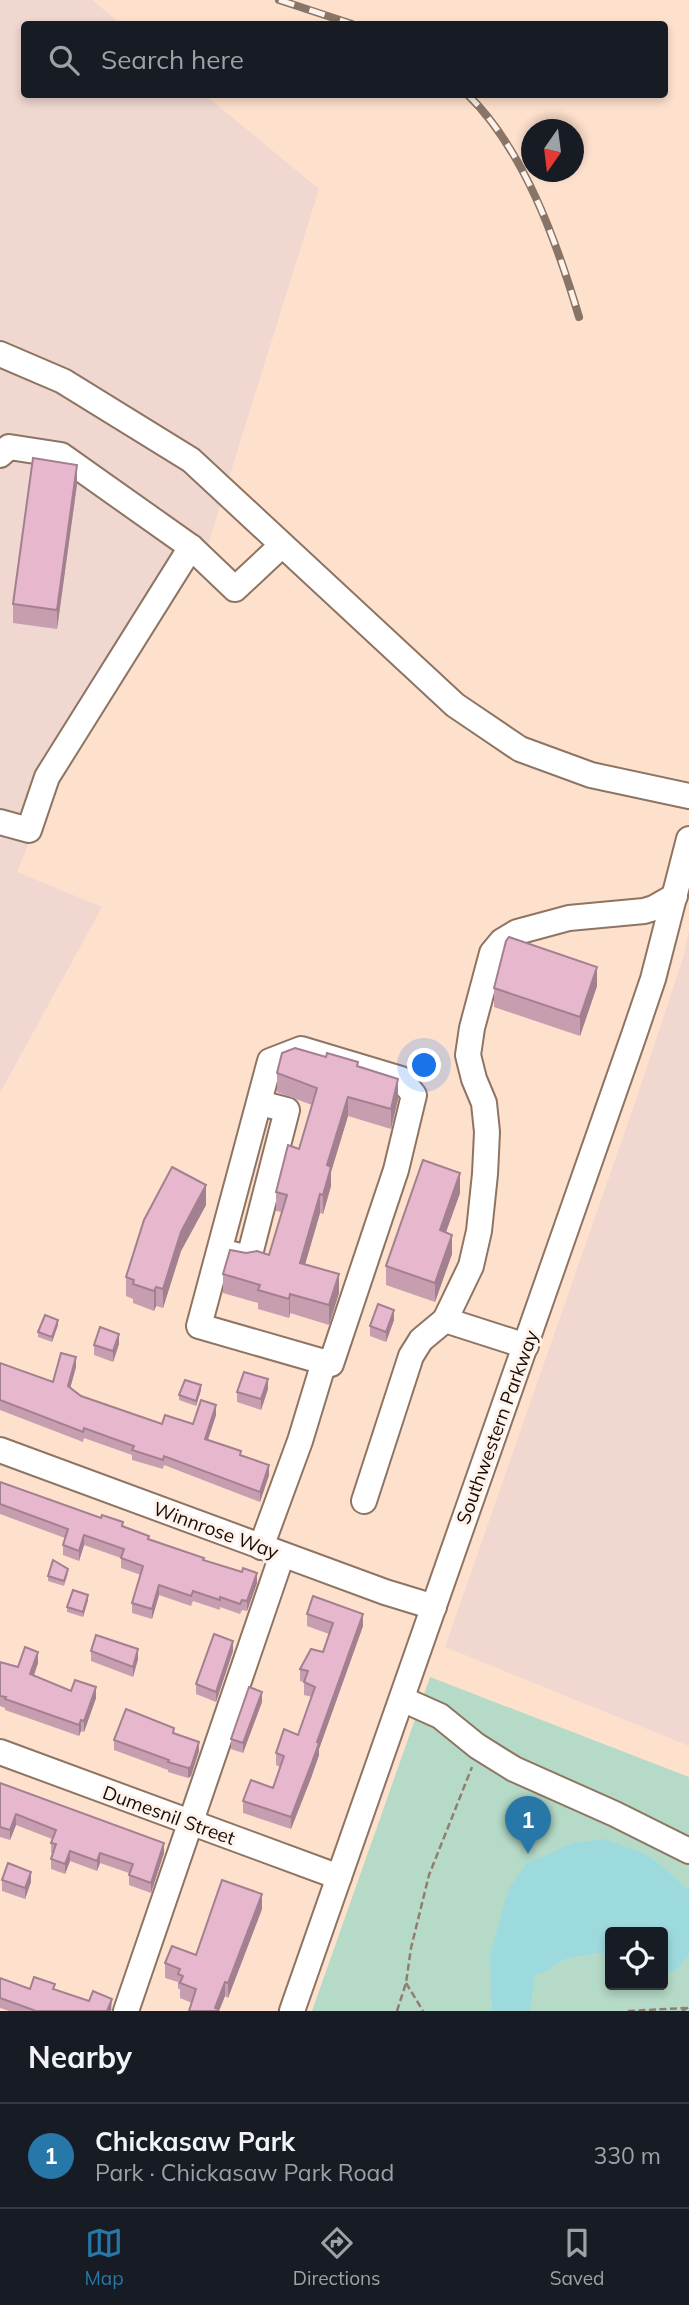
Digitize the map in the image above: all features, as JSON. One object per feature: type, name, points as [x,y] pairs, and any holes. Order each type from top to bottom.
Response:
[{"type":"street","points":[[0,354],[63,382],[191,460],[455,705],[520,750],[591,775],[689,796]]},
{"type":"street","points":[[3,449],[61,455],[191,547],[235,589],[282,545]]},
{"type":"street","points":[[0,822],[29,830],[47,777],[191,547]]},
{"type":"street","name":"Southwestern Parkway","points":[[292,2011],[649,990],[689,839]]},
{"type":"street","points":[[364,1501],[411,1356],[421,1340],[445,1320],[471,1266],[479,1231],[487,1132],[484,1103],[468,1055],[472,1028],[492,953],[502,941],[517,932],[569,918],[644,911],[675,896]]},
{"type":"street","points":[[302,1049],[401,1079],[414,1095],[396,1170],[331,1364],[324,1363],[199,1326],[270,1060],[302,1049]]},
{"type":"street","points":[[445,1320],[526,1346]]},
{"type":"street","points":[[126,2011],[245,1658],[300,1441],[324,1363]]},
{"type":"street","name":"Winnrose Way","points":[[0,1450],[272,1551],[434,1607]]},
{"type":"street","points":[[402,1699],[440,1716],[483,1750],[514,1769],[626,1819],[689,1851]]},
{"type":"street","name":"Dumesnil Street","points":[[0,1752],[339,1877]]},
{"type":"path","points":[[397,2011],[406,1983],[411,1948],[429,1875],[457,1801],[475,1761],[483,1750]]},
{"type":"path","points":[[406,1983],[424,2011]]},
{"type":"path","points":[[628,2011],[686,2009]]},
{"type":"shaded area","points":[[0,0],[92,0],[117,21],[21,21],[21,98],[209,98],[319,189],[208,545],[57,774],[17,872],[102,907],[0,1093]]},
{"type":"shaded area","points":[[689,930],[689,1746],[445,1647],[638,1094],[684,955]]},
{"type":"green space","points":[[430,1677],[689,1777],[689,2011],[312,2011]]},
{"type":"water","points":[[604,1839],[645,1854],[689,1891],[689,1955],[675,1971],[668,1972],[668,1927],[605,1927],[605,1953],[563,1960],[547,1971],[535,1974],[530,2011],[492,2011],[490,1955],[509,1888],[526,1864],[573,1843]]},
{"type":"building","points":[[33,458],[77,465],[57,610],[13,604]]},
{"type":"building","points":[[509,937],[597,967],[580,1017],[494,988]]},
{"type":"building","points":[[295,1048],[358,1062],[357,1066],[398,1079],[391,1109],[348,1097],[327,1165],[331,1167],[323,1195],[320,1194],[300,1263],[339,1274],[329,1305],[290,1294],[289,1299],[258,1290],[260,1285],[223,1274],[230,1250],[246,1253],[257,1251],[269,1255],[287,1195],[276,1192],[288,1145],[299,1149],[317,1088],[277,1073],[282,1053]]},
{"type":"building","points":[[423,1160],[460,1173],[440,1230],[452,1235],[435,1283],[386,1266]]},
{"type":"building","points":[[172,1167],[206,1185],[181,1232],[163,1289],[156,1287],[154,1291],[133,1284],[134,1280],[126,1277],[144,1220]]},
{"type":"building","points":[[378,1304],[394,1310],[386,1332],[370,1326]]},
{"type":"building","points":[[45,1315],[58,1320],[52,1337],[38,1332]]},
{"type":"building","points":[[100,1327],[119,1334],[113,1351],[94,1345]]},
{"type":"building","points":[[61,1353],[76,1357],[68,1386],[81,1396],[162,1424],[165,1415],[193,1424],[201,1400],[216,1405],[205,1439],[241,1451],[240,1455],[269,1465],[260,1492],[164,1456],[163,1460],[132,1450],[134,1446],[84,1428],[83,1432],[0,1400],[0,1363],[53,1382]]},
{"type":"building","points":[[244,1372],[268,1379],[261,1399],[237,1392]]},
{"type":"building","points":[[185,1380],[201,1385],[196,1401],[179,1395]]},
{"type":"building","points":[[0,1482],[101,1518],[102,1515],[123,1522],[122,1526],[149,1536],[148,1539],[204,1558],[203,1560],[242,1572],[243,1568],[257,1573],[247,1601],[242,1600],[240,1604],[193,1591],[191,1596],[159,1585],[152,1609],[132,1603],[143,1566],[121,1558],[124,1549],[84,1535],[79,1551],[63,1545],[68,1529],[0,1504]]},
{"type":"building","points":[[53,1560],[68,1569],[64,1581],[48,1576]]},
{"type":"building","points":[[73,1590],[88,1595],[83,1612],[67,1607]]},
{"type":"building","points":[[313,1596],[363,1614],[291,1817],[243,1801],[251,1780],[273,1788],[284,1756],[276,1753],[284,1729],[298,1735],[315,1687],[304,1682],[308,1671],[300,1669],[311,1649],[323,1652],[333,1623],[307,1614]]},
{"type":"building","points":[[214,1634],[233,1641],[216,1692],[196,1684]]},
{"type":"building","points":[[96,1635],[138,1649],[133,1667],[91,1651]]},
{"type":"building","points":[[25,1647],[38,1652],[30,1674],[71,1691],[75,1680],[96,1687],[84,1721],[81,1720],[79,1725],[0,1696],[0,1662],[18,1667]]},
{"type":"building","points":[[249,1687],[262,1692],[243,1743],[231,1739]]},
{"type":"building","points":[[126,1709],[174,1728],[173,1733],[199,1742],[191,1767],[168,1762],[169,1760],[114,1740]]},
{"type":"building","points":[[0,1783],[164,1843],[151,1883],[129,1875],[133,1864],[100,1853],[97,1861],[70,1851],[65,1864],[51,1859],[56,1844],[51,1843],[56,1830],[16,1814],[10,1830],[0,1827]]},
{"type":"building","points":[[8,1863],[31,1872],[25,1888],[2,1880]]},
{"type":"building","points":[[222,1880],[262,1894],[228,1983],[225,1982],[215,2008],[218,2011],[189,2011],[196,1989],[180,1983],[183,1976],[178,1974],[180,1969],[165,1963],[172,1946],[196,1955]]},
{"type":"building","points":[[34,1977],[55,1984],[53,1989],[89,2001],[93,1991],[112,1999],[107,2011],[36,2011],[0,1998],[0,1978],[30,1989]]},
{"type":"railway","points":[[279,0],[343,21]]},
{"type":"railway","points":[[471,98],[487,116],[522,169],[549,228],[579,317]]},
{"type":"place","name":"Chickasaw Park","points":[[528,1854]]}]
